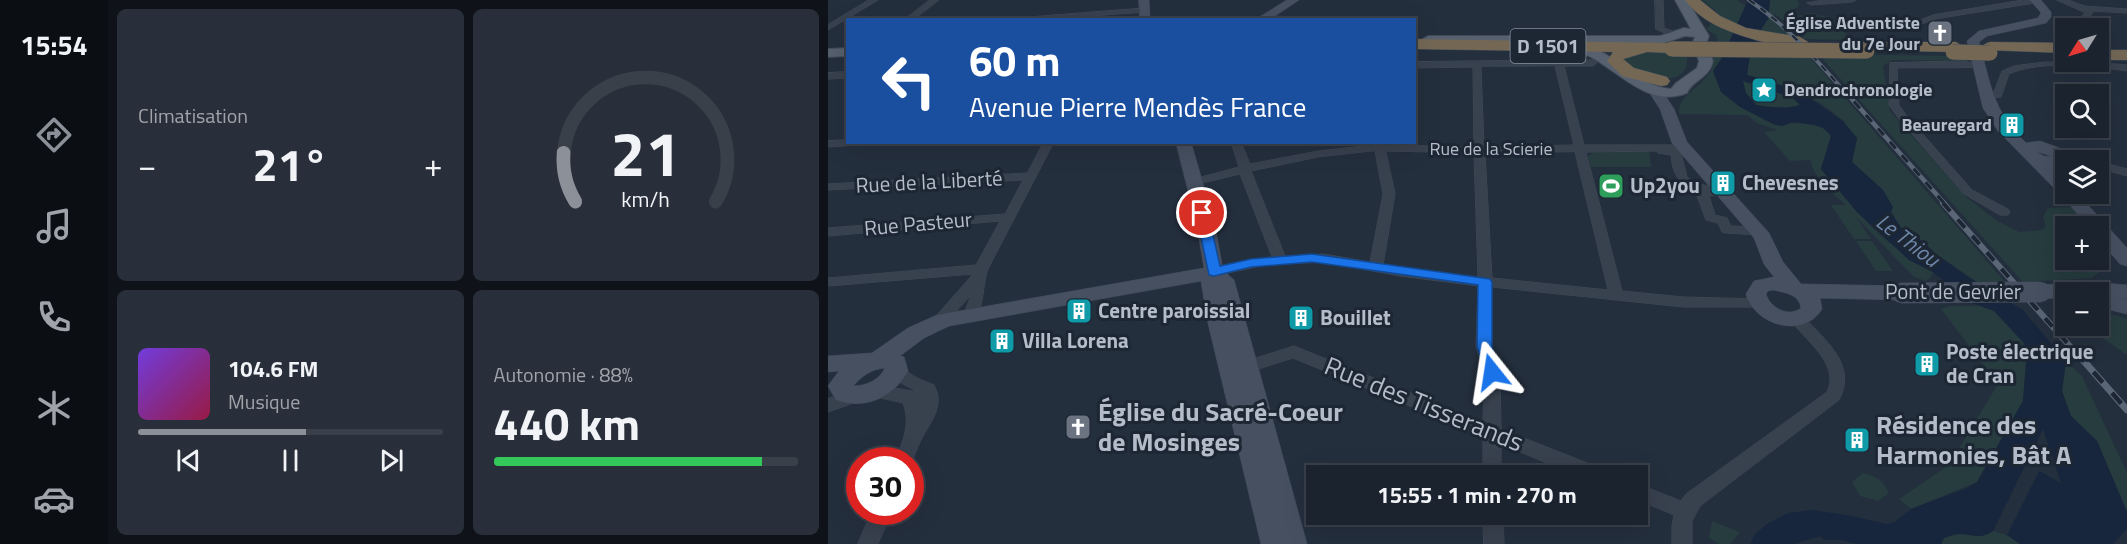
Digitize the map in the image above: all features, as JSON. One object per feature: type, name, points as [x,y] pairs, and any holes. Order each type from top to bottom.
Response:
[{"type":"highway","points":[[1682,1],[1715,21],[1746,33],[1800,42],[1863,47]]},
{"type":"highway","name":"D 1501","points":[[1417,43],[1683,41],[1936,47],[1954,50]]},
{"type":"highway","name":"D 1501","points":[[1417,43],[1683,41],[1954,50],[2055,48]]},
{"type":"highway","points":[[1577,49],[1683,41]]},
{"type":"highway","points":[[1665,90],[1619,66],[1616,56],[1683,41]]},
{"type":"highway","points":[[2109,43],[2125,50]]},
{"type":"highway","name":"D 1501","points":[[1990,50],[2055,53]]},
{"type":"highway","points":[[2109,53],[2125,50]]},
{"type":"main road","points":[[1682,1],[1683,41]]},
{"type":"main road","points":[[1683,41],[1699,44],[1706,66],[1704,70],[1665,90],[1617,70],[1597,55],[1577,49],[1417,43],[1683,41]]},
{"type":"main road","points":[[828,52],[846,52]]},
{"type":"main road","points":[[828,57],[846,56]]},
{"type":"street","points":[[828,28],[874,0]]},
{"type":"street","points":[[911,18],[935,0]]},
{"type":"street","points":[[1266,18],[1292,0]]},
{"type":"street","points":[[1659,0],[1660,27],[1663,31],[1683,41]]},
{"type":"street","points":[[1810,3],[1852,0]]},
{"type":"street","points":[[2061,0],[2084,8],[2127,11]]},
{"type":"street","points":[[1868,29],[1905,28],[1933,17],[2036,1],[2046,12],[2046,17],[2042,21],[1988,32],[1974,38],[1973,41],[1990,108],[2000,122],[2053,158]]},
{"type":"street","points":[[2084,8],[2089,14],[2084,18]]},
{"type":"street","points":[[1032,18],[1145,12]]},
{"type":"street","points":[[1633,40],[1652,35],[1660,27]]},
{"type":"street","points":[[828,28],[846,28]]},
{"type":"street","points":[[1559,63],[1616,295]]},
{"type":"street","points":[[1416,65],[1593,63]]},
{"type":"street","points":[[1477,64],[1485,282],[1484,347],[1492,372],[1492,465]]},
{"type":"street","points":[[1979,66],[1893,65],[1894,105],[1968,192],[2004,212]]},
{"type":"street","points":[[1986,94],[1998,96],[2005,73],[2020,66],[2094,65],[2127,68]]},
{"type":"street","points":[[828,76],[846,75]]},
{"type":"street","points":[[1665,90],[1677,138],[1683,147],[1715,191],[1759,231],[1765,239],[1774,264],[1797,289],[1810,299],[1805,314],[1836,368],[1840,380],[1838,390],[1833,396],[1693,500],[1685,511],[1680,528],[1682,544]]},
{"type":"street","points":[[828,144],[846,143]]},
{"type":"street","points":[[937,323],[980,274],[1048,144]]},
{"type":"street","points":[[1184,144],[1206,226],[1214,272],[1210,284],[1275,544]]},
{"type":"street","points":[[1237,144],[1246,177],[1280,260]]},
{"type":"street","points":[[1376,267],[1389,194],[1389,183],[1379,145]]},
{"type":"street","name":"Rue de la Scierie","points":[[1194,182],[1323,153],[1379,145],[1479,149],[1683,147]]},
{"type":"street","points":[[1653,150],[1676,153],[1679,177],[1715,191]]},
{"type":"street","points":[[2109,167],[2127,173]]},
{"type":"street","name":"Rue de la Liberté","points":[[828,187],[1031,176]]},
{"type":"street","points":[[1715,191],[1703,196],[1710,217],[1723,221],[1726,229],[1759,231]]},
{"type":"street","points":[[2078,204],[2127,260]]},
{"type":"street","points":[[2090,204],[2127,243]]},
{"type":"street","name":"Rue Pasteur","points":[[828,232],[1009,217]]},
{"type":"street","points":[[886,365],[916,333],[937,323],[1178,281],[1280,260],[1334,259],[1485,282],[1683,302],[1759,304],[1774,315],[1805,314]]},
{"type":"street","points":[[1759,304],[1756,294],[1767,284],[1774,264]]},
{"type":"street","points":[[1214,272],[1224,280],[1293,544]]},
{"type":"street","points":[[828,282],[980,274]]},
{"type":"street","points":[[841,387],[853,371],[886,365],[952,324],[970,317],[978,294],[980,274]]},
{"type":"street","name":"Pont de Gevrier","points":[[1767,284],[1797,289],[1852,292],[2054,292],[2090,288],[2127,292]]},
{"type":"street","name":"Pont de Gevrier","points":[[1805,314],[1827,298],[1852,292]]},
{"type":"street","points":[[2109,303],[2127,308]]},
{"type":"street","name":"Rue des Tisserands","points":[[1246,367],[1294,352],[1573,465]]},
{"type":"street","points":[[841,387],[889,381],[886,365]]},
{"type":"street","points":[[886,365],[911,382],[928,389],[931,399],[927,416],[909,447]]},
{"type":"street","points":[[841,387],[908,398],[931,399]]},
{"type":"street","points":[[908,398],[916,417],[913,438]]},
{"type":"street","points":[[1648,496],[1685,511]]},
{"type":"street","points":[[868,544],[876,525]]},
{"type":"street","points":[[1493,525],[1494,544]]},
{"type":"green space","points":[[1702,0],[1737,0],[1746,6],[1729,42],[1718,42],[1716,35],[1706,29],[1713,22],[1716,11]]},
{"type":"green space","points":[[1770,0],[1797,0],[1800,5],[1791,14],[1805,16],[1804,13],[1814,13],[1831,17],[1851,40],[1805,39],[1775,14],[1773,21],[1793,38],[1758,34],[1768,19]]},
{"type":"green space","points":[[1686,52],[1685,69],[1681,74],[1667,79],[1644,75],[1623,62],[1623,58],[1630,53]]},
{"type":"green space","points":[[1750,54],[1807,54],[2006,283],[1979,284],[1936,254],[1909,229],[1901,228],[1891,212],[1883,190],[1852,162],[1857,138],[1844,122],[1832,111],[1809,97],[1747,75]]},
{"type":"green space","points":[[1818,54],[1966,56],[1967,61],[1892,60],[1883,66],[1890,111],[1966,197],[1996,220],[2019,232],[2042,230],[2046,226],[2043,217],[2048,208],[2072,207],[2080,216],[2055,216],[2055,270],[2103,270],[2091,278],[2023,282]]},
{"type":"green space","points":[[1712,57],[1722,57],[1713,71],[1782,126],[1794,123],[1809,124],[1822,127],[1827,131],[1831,136],[1821,169],[1857,212],[1882,237],[1909,260],[1933,272],[1931,277],[1926,281],[1914,277],[1855,216],[1871,239],[1854,239],[1831,205],[1846,205],[1820,179],[1810,160],[1790,161],[1764,132],[1778,130],[1757,123],[1747,115],[1679,114],[1684,98],[1709,74]]},
{"type":"green space","points":[[1742,80],[1793,98],[1800,105],[1772,107],[1756,105],[1746,93]]},
{"type":"green space","points":[[1595,151],[1649,151],[1651,167],[1591,167],[1588,156]]},
{"type":"green space","points":[[1856,241],[1872,241],[1893,271],[1876,271]]},
{"type":"green space","points":[[1950,306],[1985,306],[1994,311],[2023,342],[2027,350],[2023,401],[1977,482],[1911,509],[1899,499],[1949,465],[1998,384],[1941,309]]},
{"type":"green space","points":[[2109,313],[2127,319],[2127,355],[2099,336],[2109,336]]},
{"type":"green space","points":[[2066,361],[2082,376],[2127,473],[2127,512],[2097,441],[2071,416],[2062,391]]},
{"type":"green space","points":[[1863,473],[1879,480],[1889,493],[1878,501],[1860,496],[1852,482]]},
{"type":"green space","points":[[1712,521],[1740,532],[1730,544],[1719,544],[1709,538]]},
{"type":"green space","points":[[1993,531],[2007,535],[2020,544],[1941,544],[1944,538],[1955,534],[1980,536]]},
{"type":"water","name":"Le Thiou","points":[[1748,0],[1770,0],[1768,19],[1756,37],[1750,54],[1747,75],[1804,94],[1843,121],[1857,138],[1852,162],[1883,190],[1893,207],[1891,212],[1901,228],[1909,229],[1936,254],[1979,284],[2023,310],[2066,361],[2062,391],[2071,416],[2097,441],[2127,512],[2127,529],[2113,544],[2020,544],[2007,535],[2039,471],[2061,483],[2043,429],[1993,531],[1988,534],[1980,536],[1955,534],[1944,538],[1941,544],[1857,544],[1841,540],[1824,540],[1821,536],[1793,544],[1750,544],[1755,534],[1767,524],[1788,513],[1811,510],[1887,524],[1895,522],[1911,509],[1977,482],[2023,401],[2027,350],[2023,342],[1994,311],[1969,302],[1933,272],[1909,260],[1857,212],[1821,169],[1831,136],[1823,128],[1792,122],[1782,126],[1775,125],[1740,107],[1721,92],[1713,71],[1721,60]],"holes":[[[1743,81],[1793,98],[1800,105],[1784,108],[1756,105],[1746,93]]]},
{"type":"railway","points":[[1749,0],[1787,30],[1843,90]]},
{"type":"railway","points":[[1842,88],[1945,204]]},
{"type":"railway","points":[[1943,203],[2076,353]]},
{"type":"railway","points":[[2075,351],[2127,410]]},
{"type":"place","name":"Église Adventiste du 7e Jour","points":[[1940,33]]},
{"type":"place","name":"Dendrochronologie","points":[[1764,90]]},
{"type":"place","name":"Beauregard","points":[[2012,125]]},
{"type":"place","name":"Chevesnes","points":[[1723,183]]},
{"type":"place","name":"Up2you","points":[[1611,186]]},
{"type":"place","name":"Centre paroissial","points":[[1079,311]]},
{"type":"place","name":"Bouillet","points":[[1301,318]]},
{"type":"place","name":"Villa Lorena","points":[[1002,341]]},
{"type":"place","name":"Poste électrique de Cran","points":[[1927,364]]},
{"type":"place","name":"Église du Sacré-Coeur de Mosinges","points":[[1078,427]]},
{"type":"place","name":"Résidence des Harmonies, Bât A","points":[[1857,440]]},
{"type":"route","points":[[1202,213],[1214,272],[1251,263],[1312,258],[1334,259],[1400,272],[1485,282],[1484,347],[1492,372]]}]
